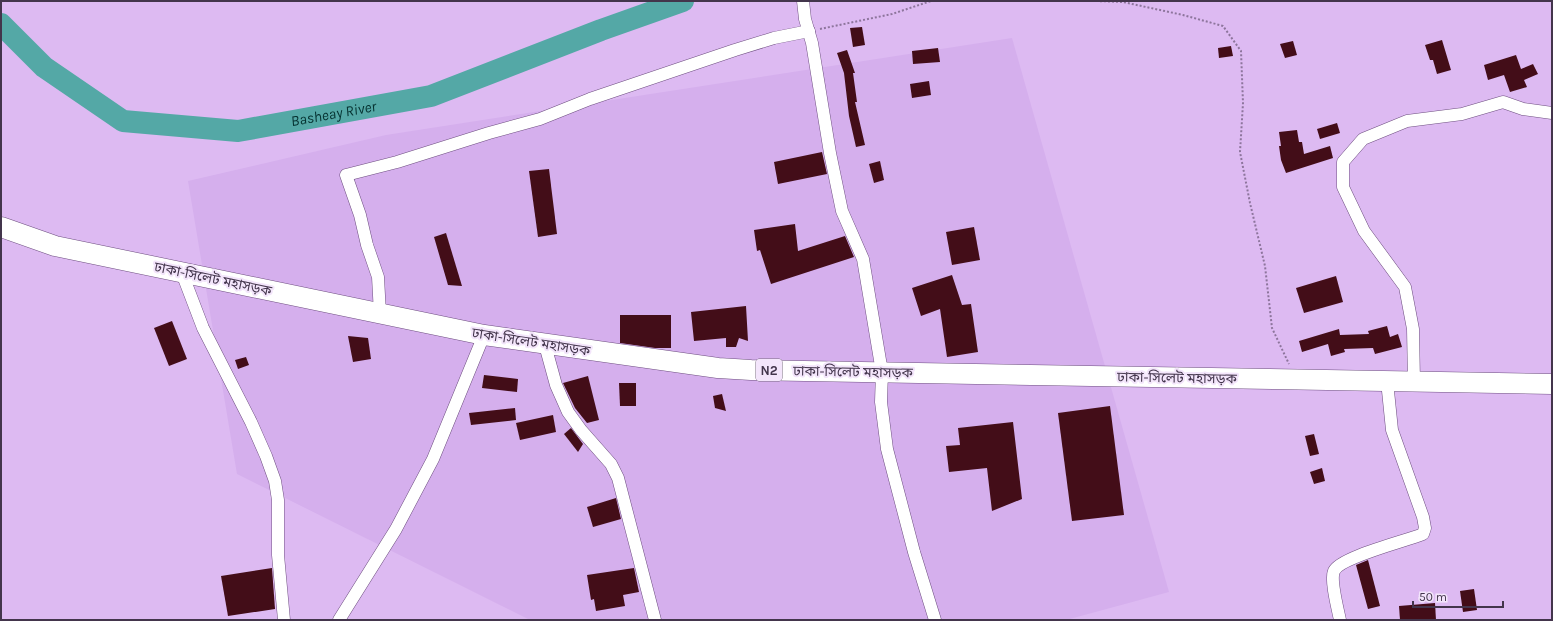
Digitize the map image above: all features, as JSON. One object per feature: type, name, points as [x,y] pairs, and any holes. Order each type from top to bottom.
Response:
[{"type":"highway","name":"ঢাকা-সিলেট মহাসড়ক","points":[[1,227],[55,246],[484,335],[718,368],[751,370],[1552,384]]},
{"type":"street","points":[[802,1],[805,19],[812,43],[830,154],[842,211],[863,259],[882,372],[881,402],[887,449],[914,552],[935,620]]},
{"type":"street","points":[[380,314],[378,277],[367,245],[360,215],[346,174],[397,162],[489,133],[540,119],[590,99],[774,38],[809,32]]},
{"type":"street","points":[[1414,382],[1413,330],[1405,287],[1364,231],[1343,187],[1343,162],[1363,139],[1407,122],[1462,114],[1503,102],[1523,109],[1552,113]]},
{"type":"street","points":[[182,273],[203,328],[251,422],[275,481],[278,500],[278,555],[284,620]]},
{"type":"street","points":[[339,620],[396,529],[433,459],[484,335]]},
{"type":"street","points":[[545,344],[556,385],[568,412],[581,430],[611,464],[618,478],[655,620]]},
{"type":"street","points":[[1340,620],[1333,582],[1333,572],[1339,565],[1353,558],[1424,534],[1425,528],[1423,517],[1392,430],[1387,381]]},
{"type":"path","points":[[809,32],[848,22],[892,14],[931,1]]},
{"type":"path","points":[[1096,1],[1123,2],[1183,15],[1223,26],[1241,51],[1243,103],[1240,152],[1265,266],[1272,328],[1297,380]]},
{"type":"shaded area","points":[[1012,38],[1169,592],[1066,620],[530,620],[237,474],[188,181],[386,135]]},
{"type":"building","points":[[862,27],[865,45],[853,47],[850,28]]},
{"type":"building","points":[[1442,40],[1451,70],[1437,74],[1433,60],[1430,60],[1425,45]]},
{"type":"building","points":[[1293,41],[1297,55],[1285,58],[1280,44]]},
{"type":"building","points":[[1231,46],[1233,56],[1219,58],[1218,48]]},
{"type":"building","points":[[938,48],[940,62],[913,64],[912,51]]},
{"type":"building","points":[[847,50],[855,73],[853,73],[857,102],[855,102],[865,145],[856,147],[849,116],[844,73],[837,53]]},
{"type":"building","points":[[1516,55],[1521,69],[1533,64],[1538,74],[1524,80],[1527,87],[1510,92],[1504,75],[1488,80],[1484,65]]},
{"type":"building","points":[[929,81],[931,95],[912,98],[910,84]]},
{"type":"building","points":[[1337,123],[1340,133],[1320,139],[1317,129]]},
{"type":"building","points":[[1297,130],[1299,142],[1302,142],[1304,154],[1330,146],[1333,158],[1286,173],[1281,160],[1279,132]]},
{"type":"building","points":[[822,152],[827,174],[778,184],[774,162]]},
{"type":"building","points":[[880,161],[884,180],[874,183],[869,164]]},
{"type":"building","points":[[549,169],[557,234],[538,237],[529,171]]},
{"type":"building","points":[[795,224],[798,251],[845,236],[854,257],[771,284],[760,250],[757,251],[754,230]]},
{"type":"building","points":[[974,227],[980,260],[952,265],[946,232]]},
{"type":"building","points":[[446,233],[462,286],[448,285],[434,237]]},
{"type":"building","points":[[952,275],[962,305],[971,304],[978,352],[947,357],[940,309],[921,316],[912,288]]},
{"type":"building","points":[[1336,276],[1343,302],[1304,313],[1296,288]]},
{"type":"building","points":[[746,306],[748,341],[739,338],[736,347],[726,347],[726,338],[694,341],[691,312]]},
{"type":"building","points":[[620,315],[671,315],[671,348],[655,348],[620,343]]},
{"type":"building","points":[[172,321],[187,359],[169,366],[154,328]]},
{"type":"building","points":[[1387,326],[1390,337],[1398,334],[1402,347],[1375,354],[1373,348],[1344,349],[1345,352],[1331,356],[1328,344],[1302,352],[1299,341],[1339,329],[1340,335],[1369,334],[1368,331]]},
{"type":"building","points":[[348,336],[368,338],[371,359],[353,362]]},
{"type":"building","points":[[246,357],[249,365],[238,369],[235,360]]},
{"type":"building","points":[[484,375],[518,379],[517,392],[482,388]]},
{"type":"building","points":[[588,376],[599,420],[587,423],[575,408],[563,383]]},
{"type":"building","points":[[619,383],[636,383],[636,406],[620,406]]},
{"type":"building","points":[[722,394],[726,411],[715,408],[713,396]]},
{"type":"building","points":[[1110,406],[1124,515],[1072,521],[1058,413]]},
{"type":"building","points":[[515,408],[516,420],[471,425],[469,413]]},
{"type":"building","points":[[553,415],[556,432],[520,440],[516,423]]},
{"type":"building","points":[[1013,422],[1022,499],[992,511],[987,468],[949,472],[946,446],[960,445],[958,428]]},
{"type":"building","points":[[571,428],[583,444],[578,452],[564,434]]},
{"type":"building","points":[[1314,434],[1319,454],[1310,456],[1305,436]]},
{"type":"building","points":[[1322,468],[1325,481],[1314,484],[1310,472]]},
{"type":"building","points":[[616,498],[621,519],[593,527],[587,507]]},
{"type":"building","points":[[1368,560],[1380,606],[1368,609],[1356,565]]},
{"type":"building","points":[[272,568],[275,609],[228,616],[221,576]]},
{"type":"building","points":[[634,568],[639,592],[623,595],[625,606],[596,611],[594,599],[591,600],[587,575]]},
{"type":"building","points":[[1474,589],[1477,610],[1463,612],[1460,591]]},
{"type":"building","points":[[1435,603],[1436,620],[1400,620],[1399,606]]},
{"type":"waterway","name":"Basheay River","points":[[1,24],[44,67],[123,121],[238,131],[431,96],[601,30],[683,1]]}]
